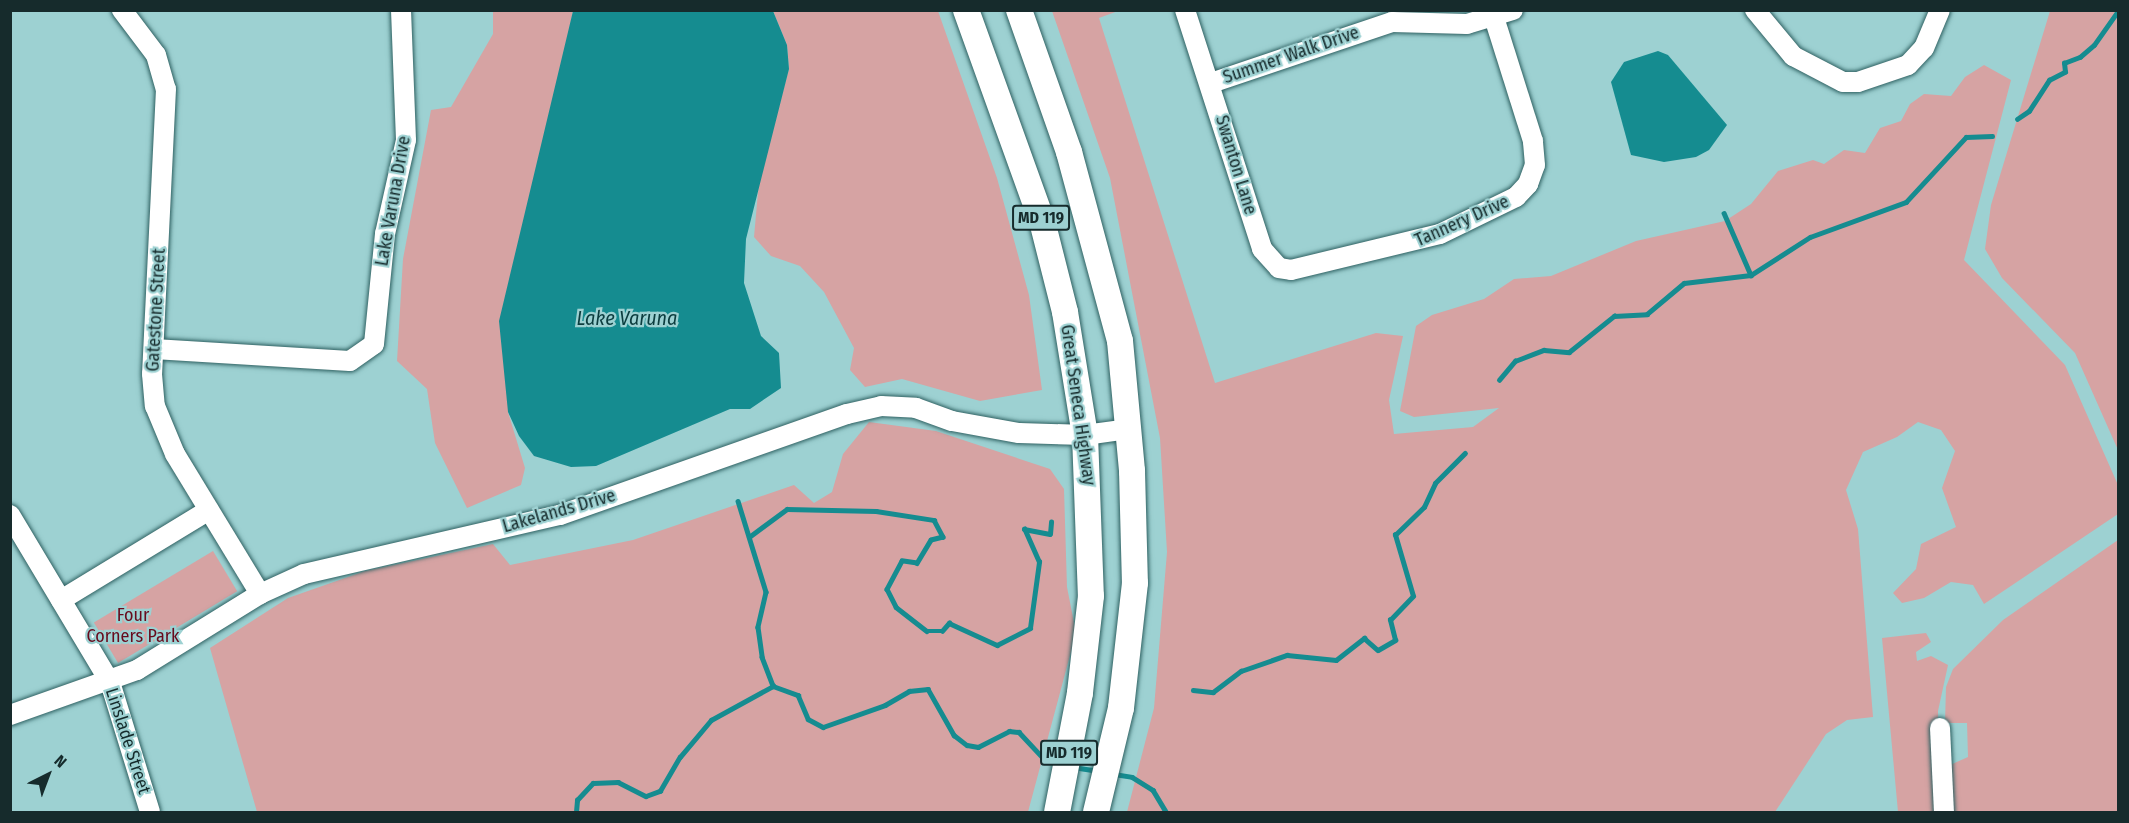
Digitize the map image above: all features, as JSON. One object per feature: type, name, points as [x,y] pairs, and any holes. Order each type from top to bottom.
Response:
[{"type":"main road","name":"Great Seneca Highway","points":[[966,10],[1042,221],[1065,312],[1085,435],[1092,567],[1080,693],[1057,813]]},
{"type":"main road","name":"MD 119","points":[[1018,10],[1069,152],[1120,341],[1128,429],[1135,583],[1121,708],[1096,813]]},
{"type":"street","name":"Gatestone Street","points":[[123,10],[156,55],[166,89],[154,349],[155,406],[175,454],[260,594]]},
{"type":"street","name":"Lake Varuna Drive","points":[[154,349],[350,361],[374,344],[384,243],[406,140],[401,10]]},
{"type":"street","name":"Swanton Lane","points":[[1185,10],[1211,82],[1262,249],[1278,268],[1291,270]]},
{"type":"street","name":"Summer Walk Drive","points":[[1211,82],[1391,16],[1435,26],[1494,17],[1513,10]]},
{"type":"street","points":[[1755,10],[1793,56],[1832,78],[1858,82],[1908,65],[1924,48],[1940,10]]},
{"type":"street","name":"Tannery Drive","points":[[1291,270],[1440,234],[1516,197],[1528,184],[1535,165],[1533,141],[1494,17]]},
{"type":"street","name":"Lakelands Drive","points":[[10,715],[110,682],[137,670],[260,594],[323,568],[560,515],[881,406],[916,408],[952,421],[1019,433],[1085,435],[1128,429]]},
{"type":"street","points":[[61,600],[209,510]]},
{"type":"street","name":"Linslade Street","points":[[10,515],[110,682],[150,813]]},
{"type":"street","points":[[1940,728],[1944,813]]},
{"type":"green space","points":[[493,11],[573,11],[544,149],[508,412],[525,468],[521,485],[467,508],[435,443],[427,389],[397,361],[403,259],[431,110],[451,107],[493,34]]},
{"type":"green space","points":[[773,11],[938,11],[997,178],[1029,295],[1042,390],[980,401],[902,379],[865,387],[850,370],[854,348],[824,292],[800,266],[771,256],[754,237],[759,181],[789,69],[787,45]]},
{"type":"green space","points":[[1052,11],[1118,11],[1099,18],[1215,383],[1376,333],[1403,336],[1389,400],[1394,434],[1473,427],[1499,408],[1414,417],[1400,411],[1416,326],[1432,315],[1484,299],[1514,279],[1551,276],[1636,241],[1725,221],[1751,204],[1778,171],[1813,160],[1824,164],[1844,150],[1865,153],[1880,128],[1901,121],[1910,104],[1924,94],[1951,96],[1965,77],[1984,65],[2011,80],[1964,260],[2065,365],[2118,485],[2118,514],[1984,604],[1973,585],[1951,582],[1924,598],[1902,603],[1893,593],[1916,569],[1921,544],[1956,527],[1942,488],[1955,451],[1941,430],[1918,422],[1897,437],[1863,452],[1846,490],[1858,529],[1873,717],[1847,720],[1826,734],[1775,812],[1127,812],[1154,708],[1167,552],[1160,438],[1110,178]]},
{"type":"green space","points":[[2050,11],[2118,11],[2118,450],[2075,353],[2002,278],[1985,249],[1991,205]]},
{"type":"green space","points":[[869,422],[936,431],[1050,469],[1064,489],[1067,587],[1076,633],[1028,812],[257,812],[210,648],[288,598],[365,571],[493,544],[510,565],[633,540],[794,485],[814,503],[832,492],[843,454]]},
{"type":"green space","points":[[2118,540],[2118,812],[1948,812],[1950,765],[1968,757],[1967,723],[1945,723],[1946,687],[1953,669],[2003,620]]},
{"type":"green space","name":"Four Corners Park","points":[[213,551],[237,591],[118,663],[94,623]]},
{"type":"green space","points":[[1926,633],[1931,642],[1916,652],[1917,661],[1931,656],[1948,665],[1938,711],[1940,812],[1898,812],[1882,638]]},
{"type":"water","name":"Lake Varuna","points":[[573,11],[773,11],[787,45],[789,69],[746,239],[744,283],[761,336],[779,353],[781,388],[750,409],[730,409],[596,466],[571,467],[534,456],[519,436],[508,412],[499,321]]},
{"type":"water","points":[[1658,51],[1668,55],[1727,125],[1709,150],[1696,157],[1664,162],[1631,155],[1611,82],[1624,62]]},
{"type":"waterway","points":[[2017,119],[2029,111],[2049,80],[2065,72],[2064,63],[2080,57],[2094,45],[2118,11]]},
{"type":"waterway","points":[[1499,380],[1515,361],[1544,350],[1569,352],[1614,316],[1647,314],[1684,283],[1751,275],[1810,237],[1906,202],[1966,137],[1992,136]]},
{"type":"waterway","points":[[1724,213],[1751,275]]},
{"type":"waterway","points":[[1193,690],[1213,692],[1241,671],[1287,655],[1336,660],[1364,638],[1378,650],[1395,640],[1390,620],[1413,596],[1395,535],[1424,507],[1435,483],[1465,453]]},
{"type":"waterway","points":[[738,501],[766,592],[758,627],[762,657],[773,686]]},
{"type":"waterway","points":[[749,537],[787,509],[876,511],[934,520],[943,537],[931,540],[917,563],[902,561],[887,589],[896,607],[927,631],[942,631],[949,623],[997,645],[1030,628],[1039,562],[1024,529],[1050,534],[1051,522]]},
{"type":"waterway","points":[[576,812],[577,800],[593,783],[618,782],[646,796],[660,791],[680,757],[711,720],[773,686],[798,695],[808,719],[823,727],[885,705],[909,691],[928,689],[954,735],[967,745],[978,747],[1009,731],[1019,732],[1044,759],[1058,764]]},
{"type":"waterway","points":[[1073,767],[1097,771]]},
{"type":"waterway","points":[[1114,774],[1132,777],[1153,790],[1166,812]]}]
